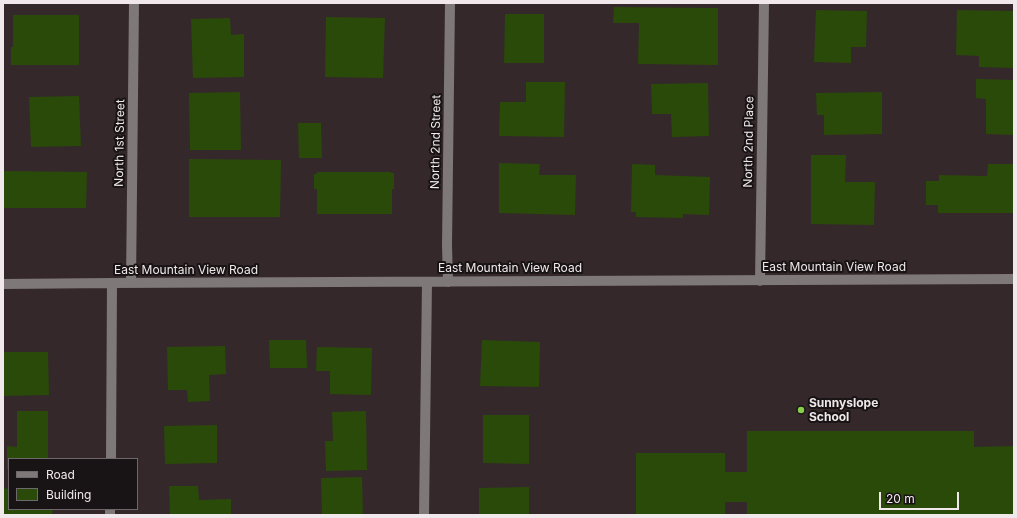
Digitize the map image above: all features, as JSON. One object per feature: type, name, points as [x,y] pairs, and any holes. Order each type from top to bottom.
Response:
[{"type":"street","name":"North 1st Street","points":[[132,283],[134,3]]},
{"type":"street","name":"North 2nd Street","points":[[448,282],[447,244],[450,3]]},
{"type":"street","name":"North 2nd Place","points":[[760,281],[764,3]]},
{"type":"street","name":"East Mountain View Road","points":[[4,284],[1014,279]]},
{"type":"street","points":[[424,515],[426,282]]},
{"type":"street","points":[[111,458],[112,283]]},
{"type":"building","points":[[614,7],[718,8],[718,65],[638,64],[639,23],[613,23]]},
{"type":"building","points":[[816,10],[867,11],[866,47],[851,47],[851,63],[814,62]]},
{"type":"building","points":[[957,10],[1014,11],[1014,68],[979,67],[979,56],[956,55]]},
{"type":"building","points":[[505,14],[544,14],[544,63],[504,63]]},
{"type":"building","points":[[13,15],[79,15],[79,65],[11,65],[11,47],[13,47]]},
{"type":"building","points":[[326,17],[385,18],[383,78],[325,77]]},
{"type":"building","points":[[230,18],[231,35],[244,34],[244,77],[193,78],[191,19]]},
{"type":"building","points":[[976,79],[1014,80],[1014,135],[986,134],[986,99],[976,98]]},
{"type":"building","points":[[526,82],[565,82],[564,137],[499,136],[500,102],[526,102]]},
{"type":"building","points":[[708,83],[709,136],[672,137],[671,114],[652,114],[651,84]]},
{"type":"building","points":[[240,92],[241,150],[190,150],[189,93]]},
{"type":"building","points":[[882,92],[882,134],[824,135],[824,115],[817,115],[816,93]]},
{"type":"building","points":[[79,96],[81,146],[31,147],[29,97]]},
{"type":"building","points":[[298,123],[321,123],[322,158],[299,158]]},
{"type":"building","points":[[811,155],[846,155],[845,182],[875,182],[874,225],[811,224]]},
{"type":"building","points":[[189,159],[281,160],[280,217],[189,217]]},
{"type":"building","points":[[499,163],[540,164],[539,175],[576,175],[575,215],[499,213]]},
{"type":"building","points":[[632,164],[655,165],[655,175],[710,177],[709,215],[683,214],[683,218],[636,217],[636,212],[631,212]]},
{"type":"building","points":[[988,164],[1014,164],[1014,213],[938,213],[938,205],[926,205],[926,181],[939,181],[939,175],[987,176]]},
{"type":"building","points":[[3,171],[87,172],[86,208],[3,208]]},
{"type":"building","points":[[317,172],[394,173],[394,189],[392,189],[392,214],[317,214],[317,189],[314,189],[314,174],[317,174]]},
{"type":"building","points":[[269,340],[306,340],[307,368],[270,368]]},
{"type":"building","points":[[482,340],[540,342],[539,387],[480,386]]},
{"type":"building","points":[[225,346],[226,374],[209,375],[210,401],[188,402],[187,390],[168,390],[167,347]]},
{"type":"building","points":[[317,347],[372,348],[371,395],[330,394],[330,371],[316,371]]},
{"type":"building","points":[[3,352],[48,352],[49,395],[3,396]]},
{"type":"building","points":[[17,411],[48,411],[48,458],[8,458],[7,469],[7,446],[17,447]]},
{"type":"building","points":[[366,411],[367,470],[326,471],[325,441],[333,441],[332,412]]},
{"type":"building","points":[[483,415],[529,415],[529,464],[483,463]]},
{"type":"building","points":[[217,425],[217,463],[165,464],[164,426]]},
{"type":"building","points":[[747,431],[974,431],[974,447],[1014,446],[1014,515],[747,515],[747,502],[725,502],[725,515],[636,515],[636,453],[725,453],[725,472],[747,472]]},
{"type":"building","points":[[362,477],[363,515],[322,515],[321,478]]},
{"type":"building","points":[[169,486],[198,486],[199,500],[231,499],[231,515],[170,515]]},
{"type":"building","points":[[529,487],[529,515],[479,515],[479,488]]},
{"type":"building","points":[[3,488],[8,489],[8,510],[53,510],[52,515],[3,515]]},
{"type":"place","name":"Sunnyslope School","points":[[801,410]]}]
